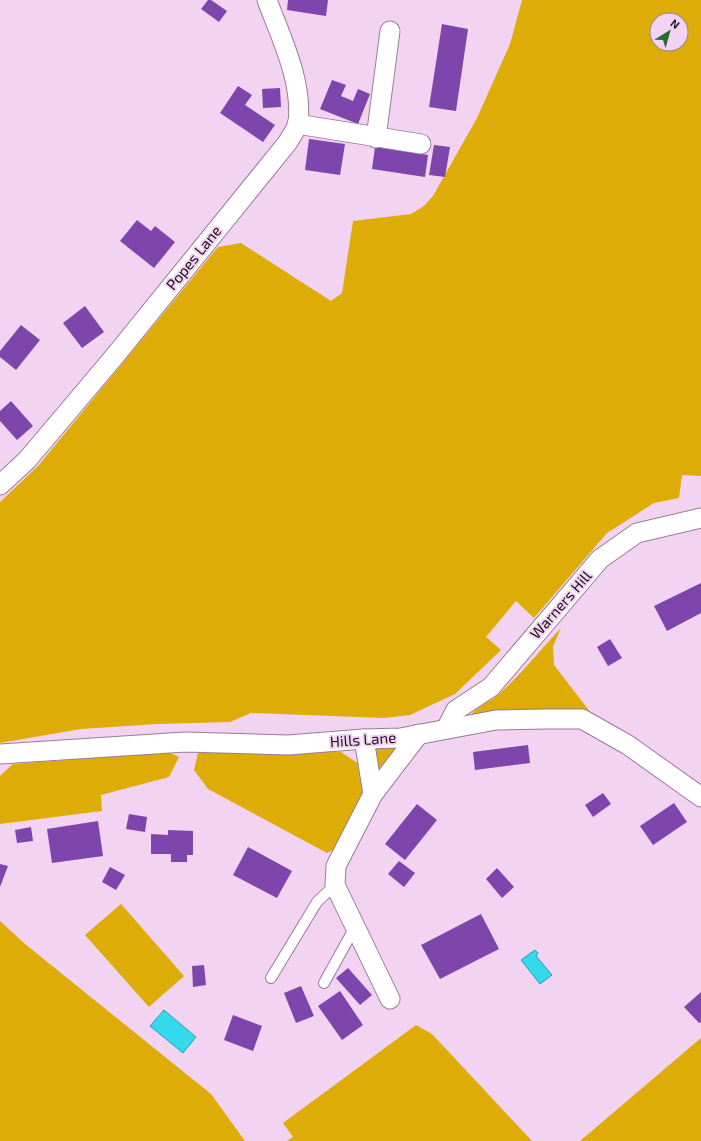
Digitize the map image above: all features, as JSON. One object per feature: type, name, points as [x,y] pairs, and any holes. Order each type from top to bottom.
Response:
[{"type":"street","name":"Popes Lane","points":[[0,485],[27,460],[114,357],[268,169],[288,142],[298,124],[298,101],[292,69],[268,0]]},
{"type":"street","points":[[376,138],[390,31]]},
{"type":"street","points":[[298,124],[376,138],[421,144]]},
{"type":"street","name":"Warners Hill","points":[[446,729],[456,710],[491,687],[600,560],[638,532],[701,518]]},
{"type":"street","name":"Hills Lane","points":[[0,754],[185,742],[288,745],[364,739],[400,738],[496,720],[582,719],[628,745],[701,797]]},
{"type":"street","points":[[390,999],[336,885],[336,866],[372,794],[419,734]]},
{"type":"street","points":[[364,739],[372,794]]},
{"type":"lane","points":[[271,978],[317,902],[336,885]]},
{"type":"lane","points":[[324,983],[355,927]]},
{"type":"shaded area","points":[[522,0],[701,0],[701,476],[682,475],[679,498],[654,503],[607,533],[534,618],[516,601],[486,637],[501,650],[455,694],[410,715],[384,718],[251,713],[230,722],[157,724],[81,729],[0,743],[0,502],[38,466],[218,247],[241,243],[331,301],[342,293],[353,221],[411,214],[424,206],[433,196],[477,118],[510,44]]},
{"type":"shaded area","points":[[561,628],[553,646],[554,665],[591,713],[584,716],[470,716],[476,709],[495,697],[507,686]]},
{"type":"shaded area","points":[[372,746],[396,747],[378,776]]},
{"type":"shaded area","points":[[168,752],[179,757],[169,777],[101,795],[102,811],[0,824],[0,776],[13,764]]},
{"type":"shaded area","points":[[341,752],[359,764],[364,792],[339,847],[327,853],[208,789],[194,770],[198,753]]},
{"type":"shaded area","points":[[121,904],[184,976],[149,1007],[85,935]]},
{"type":"shaded area","points":[[0,921],[25,944],[211,1094],[245,1141],[0,1141]]},
{"type":"shaded area","points":[[416,1025],[432,1034],[532,1141],[287,1141],[293,1137],[283,1123]]},
{"type":"shaded area","points":[[701,1038],[701,1141],[580,1141]]},
{"type":"water","points":[[535,950],[538,953],[536,956],[552,975],[540,984],[521,960]]},
{"type":"water","points":[[164,1010],[196,1037],[183,1053],[150,1026]]},
{"type":"building","points":[[208,0],[211,0],[227,11],[219,22],[201,9]]},
{"type":"building","points":[[288,0],[328,0],[326,16],[287,10]]},
{"type":"building","points":[[442,24],[468,29],[456,111],[429,107]]},
{"type":"building","points":[[332,80],[346,85],[341,96],[353,101],[358,89],[370,94],[358,124],[320,109]]},
{"type":"building","points":[[238,86],[252,95],[245,105],[275,125],[263,142],[220,113]]},
{"type":"building","points":[[280,88],[281,107],[263,108],[262,89]]},
{"type":"building","points":[[309,139],[345,144],[340,175],[305,170]]},
{"type":"building","points":[[434,145],[450,147],[445,177],[429,175]]},
{"type":"building","points":[[375,147],[428,155],[425,177],[372,169]]},
{"type":"building","points":[[137,220],[151,231],[155,226],[175,242],[154,268],[120,241]]},
{"type":"building","points":[[85,306],[104,332],[82,348],[63,323]]},
{"type":"building","points":[[21,325],[40,340],[16,370],[0,357],[0,351]]},
{"type":"building","points":[[11,401],[33,426],[17,440],[0,421],[0,411]]},
{"type":"building","points":[[701,583],[701,613],[667,631],[654,606]]},
{"type":"building","points":[[610,639],[622,658],[608,666],[597,647]]},
{"type":"building","points":[[528,745],[530,763],[475,770],[473,752]]},
{"type":"building","points":[[603,793],[611,804],[593,817],[585,805]]},
{"type":"building","points":[[674,803],[687,822],[653,845],[640,826]]},
{"type":"building","points":[[417,804],[437,820],[405,860],[385,844]]},
{"type":"building","points":[[129,814],[147,817],[145,832],[126,829]]},
{"type":"building","points":[[98,821],[103,856],[52,863],[47,829]]},
{"type":"building","points":[[31,827],[33,841],[17,843],[15,830]]},
{"type":"building","points":[[168,830],[193,831],[193,855],[187,855],[187,862],[171,862],[171,854],[151,854],[151,834],[168,835]]},
{"type":"building","points":[[248,847],[292,871],[277,898],[233,875]]},
{"type":"building","points":[[399,861],[415,873],[404,887],[388,874]]},
{"type":"building","points":[[0,864],[8,866],[0,887]]},
{"type":"building","points":[[110,867],[125,875],[116,890],[102,882]]},
{"type":"building","points":[[497,868],[514,887],[502,898],[486,879]]},
{"type":"building","points":[[481,914],[499,949],[440,979],[421,945]]},
{"type":"building","points":[[204,965],[206,985],[193,987],[192,966]]},
{"type":"building","points":[[348,968],[372,995],[360,1005],[336,978]]},
{"type":"building","points":[[301,986],[314,1016],[296,1023],[284,993]]},
{"type":"building","points":[[340,991],[363,1025],[342,1040],[318,1006]]},
{"type":"building","points":[[701,992],[701,1022],[699,1023],[684,1007]]},
{"type":"building","points":[[233,1015],[262,1026],[253,1051],[224,1040]]}]
